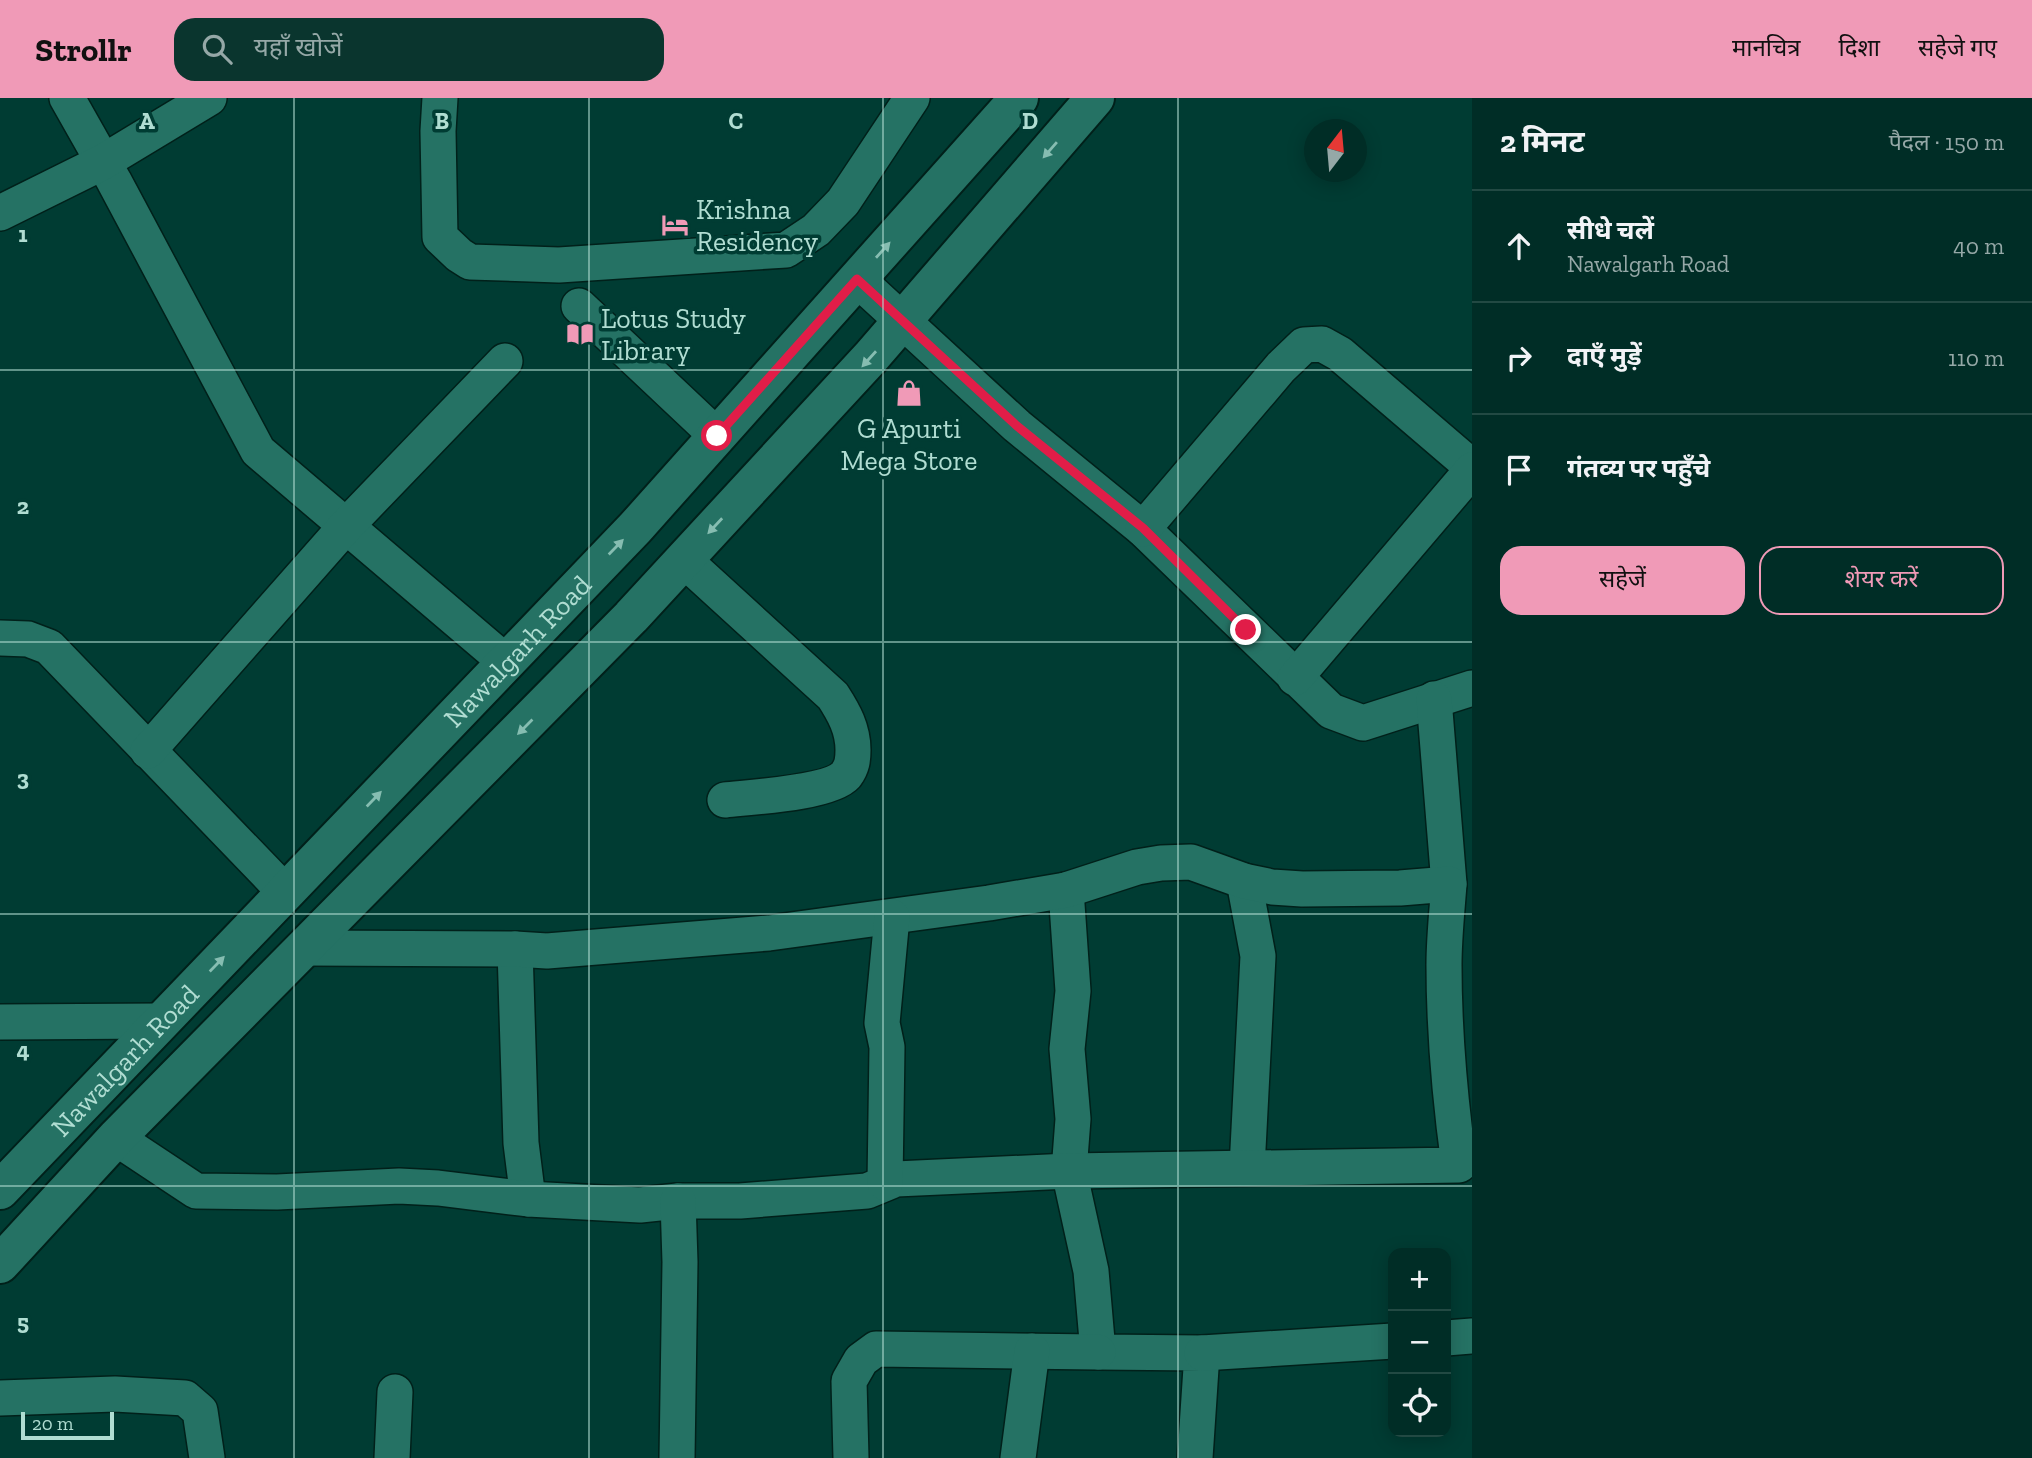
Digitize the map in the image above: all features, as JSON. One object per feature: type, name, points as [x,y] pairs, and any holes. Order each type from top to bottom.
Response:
[{"type":"street","points":[[66,98],[258,451],[506,662],[554,697]]},
{"type":"street","points":[[0,213],[103,162],[209,98]]},
{"type":"street","points":[[440,98],[440,237],[470,262],[559,265],[786,250],[816,230],[843,202],[912,98]]},
{"type":"street","name":"Nawalgarh Road","points":[[0,1190],[635,528],[1019,98]]},
{"type":"street","points":[[0,1264],[116,1138],[554,697],[684,560],[903,319],[1095,98]]},
{"type":"street","points":[[857,279],[1017,426],[1143,528],[1331,711],[1363,723],[1472,688]]},
{"type":"street","points":[[579,306],[717,436]]},
{"type":"street","points":[[1143,528],[1281,367],[1304,345],[1322,344],[1340,354],[1472,469],[1295,678]]},
{"type":"street","points":[[148,751],[346,526],[505,361]]},
{"type":"street","points":[[684,560],[832,696],[846,715],[853,741],[853,763],[844,777],[832,783],[820,788],[725,800]]},
{"type":"street","points":[[0,638],[28,639],[49,647],[285,892]]},
{"type":"street","points":[[116,1138],[196,1191],[277,1192],[399,1186],[528,1199],[640,1205],[678,1201],[740,1201],[867,1191],[896,1179],[1069,1171],[1465,1165],[1451,1109],[1444,963],[1449,884],[1434,699]]},
{"type":"street","points":[[305,948],[547,951],[769,933],[1066,890],[1137,866],[1161,863],[1191,862],[1244,881],[1272,887],[1400,888],[1449,884]]},
{"type":"street","points":[[1244,881],[1258,956],[1247,1168]]},
{"type":"street","points":[[1066,890],[1073,991],[1067,1049],[1073,1119],[1069,1171],[1091,1272],[1098,1352]]},
{"type":"street","points":[[885,1183],[887,1047],[882,1023],[892,916]]},
{"type":"street","points":[[515,949],[521,1143],[528,1199]]},
{"type":"street","points":[[0,1022],[162,1021]]},
{"type":"street","points":[[677,1458],[680,1262],[678,1201]]},
{"type":"street","points":[[1451,1338],[1472,1336]]},
{"type":"street","points":[[851,1458],[849,1381],[861,1360],[876,1349],[1202,1353],[1388,1341]]},
{"type":"street","points":[[1018,1458],[1032,1351]]},
{"type":"street","points":[[1195,1458],[1202,1353]]},
{"type":"street","points":[[392,1458],[395,1392]]},
{"type":"street","points":[[0,1398],[115,1394],[185,1398],[200,1411],[206,1458]]},
{"type":"place","name":"Krishna Residency","points":[[675,225]]},
{"type":"place","name":"Lotus Study Library","points":[[580,334]]},
{"type":"place","name":"G Apurti Mega Store","points":[[909,393]]},
{"type":"route","points":[[717,436],[857,279],[1017,426],[1143,528],[1246,630]]}]
